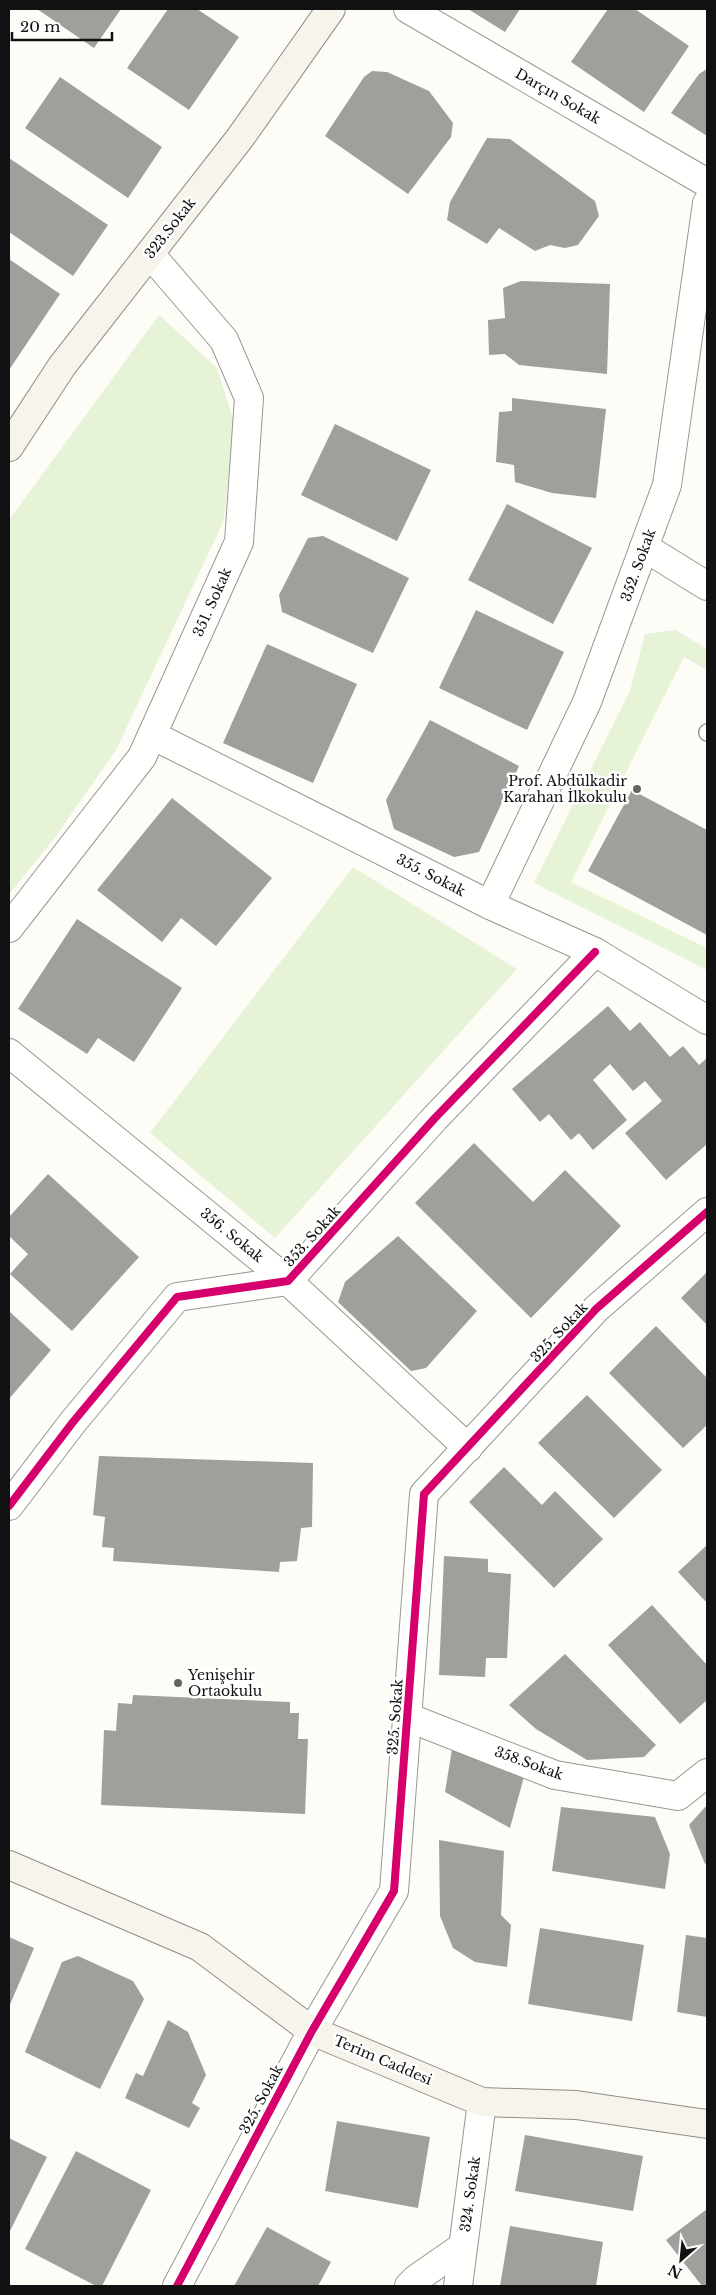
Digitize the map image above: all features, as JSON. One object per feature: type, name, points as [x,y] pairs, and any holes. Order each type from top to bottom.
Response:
[{"type":"street","name":"323.Sokak","points":[[9,447],[62,366],[240,138],[331,9]]},
{"type":"street","name":"Darçın Sokak","points":[[408,9],[707,183]]},
{"type":"street","name":"352. Sokak","points":[[490,905],[587,702],[667,485],[707,203]]},
{"type":"street","name":"351. Sokak","points":[[9,928],[142,757],[238,542],[249,398],[224,340],[150,254]]},
{"type":"street","points":[[644,547],[707,586]]},
{"type":"street","name":"355. Sokak","points":[[152,735],[490,905],[595,952],[707,1020]]},
{"type":"street","name":"353. Sokak","points":[[9,1506],[73,1422],[177,1297],[288,1281],[435,1118],[595,952]]},
{"type":"street","name":"356. Sokak","points":[[9,1053],[288,1281],[468,1448]]},
{"type":"street","name":"325. Sokak","points":[[177,2286],[312,2031],[394,1891],[424,1494],[596,1309],[707,1212]]},
{"type":"street","name":"358.Sokak","points":[[407,1716],[555,1775],[678,1796],[707,1773]]},
{"type":"street","name":"Terim Caddesi","points":[[9,1866],[200,1947],[312,2031],[482,2102],[576,2105],[707,2124]]},
{"type":"street","name":"324. Sokak","points":[[458,2286],[482,2102]]},
{"type":"street","points":[[410,2286],[416,2279],[462,2247]]},
{"type":"green space","points":[[159,315],[217,368],[234,422],[224,520],[116,750],[54,839],[9,894],[9,520]]},
{"type":"green space","points":[[676,630],[707,649],[707,670],[684,657],[571,882],[707,948],[707,970],[534,883],[630,691],[645,634]]},
{"type":"green space","points":[[353,867],[517,969],[275,1238],[150,1133]]},
{"type":"building","points":[[37,9],[121,9],[94,48]]},
{"type":"building","points":[[168,9],[197,9],[239,37],[189,110],[127,68]]},
{"type":"building","points":[[468,9],[520,9],[505,32]]},
{"type":"building","points":[[608,9],[635,9],[689,46],[644,112],[571,62]]},
{"type":"building","points":[[707,69],[707,136],[671,113],[699,74]]},
{"type":"building","points":[[372,71],[387,72],[429,91],[453,123],[451,137],[408,194],[325,136],[364,77]]},
{"type":"building","points":[[60,77],[162,147],[128,198],[25,128]]},
{"type":"building","points":[[487,138],[510,139],[595,201],[599,216],[578,245],[565,248],[550,245],[535,251],[499,228],[487,244],[447,220],[450,202]]},
{"type":"building","points":[[9,158],[108,225],[73,276],[9,232]]},
{"type":"building","points":[[9,259],[60,294],[9,370]]},
{"type":"building","points":[[521,281],[610,284],[607,374],[519,365],[505,354],[489,355],[488,320],[505,318],[503,288]]},
{"type":"building","points":[[512,398],[606,409],[596,498],[552,493],[515,482],[514,465],[496,462],[499,412],[512,411]]},
{"type":"building","points":[[335,424],[431,470],[397,541],[301,495]]},
{"type":"building","points":[[507,504],[592,548],[553,624],[468,580]]},
{"type":"building","points":[[323,536],[409,578],[373,653],[282,612],[279,595],[308,538]]},
{"type":"building","points":[[476,610],[564,652],[527,730],[439,688]]},
{"type":"building","points":[[267,644],[357,684],[313,783],[223,743]]},
{"type":"building","points":[[430,720],[519,766],[479,852],[454,857],[394,829],[386,800]]},
{"type":"building","points":[[632,790],[707,830],[707,935],[588,871]]},
{"type":"building","points":[[172,798],[272,878],[216,946],[181,918],[162,942],[97,890]]},
{"type":"building","points":[[77,919],[182,988],[134,1062],[98,1038],[87,1054],[18,1009]]},
{"type":"building","points":[[608,1006],[630,1031],[640,1022],[670,1057],[683,1046],[699,1065],[707,1058],[707,1144],[666,1180],[625,1133],[662,1101],[645,1081],[633,1091],[610,1064],[593,1080],[627,1120],[593,1150],[579,1133],[571,1140],[549,1114],[540,1122],[512,1089]]},
{"type":"building","points":[[474,1143],[533,1202],[565,1170],[621,1226],[531,1318],[415,1203]]},
{"type":"building","points":[[48,1174],[139,1257],[72,1331],[10,1274],[28,1254],[9,1236],[9,1217]]},
{"type":"building","points":[[398,1236],[477,1311],[426,1368],[411,1371],[338,1302],[345,1282]]},
{"type":"building","points":[[707,1272],[707,1325],[681,1298]]},
{"type":"building","points":[[9,1311],[51,1350],[9,1399]]},
{"type":"building","points":[[656,1326],[707,1378],[707,1425],[683,1448],[609,1373]]},
{"type":"building","points":[[587,1395],[662,1470],[614,1518],[538,1443]]},
{"type":"building","points":[[99,1456],[313,1463],[312,1527],[301,1528],[297,1561],[280,1562],[279,1572],[113,1561],[114,1548],[102,1547],[105,1517],[93,1515]]},
{"type":"building","points":[[504,1467],[542,1505],[555,1491],[603,1539],[554,1588],[469,1502]]},
{"type":"building","points":[[707,1545],[707,1603],[678,1572]]},
{"type":"building","points":[[444,1556],[488,1559],[488,1572],[511,1574],[507,1658],[486,1658],[485,1677],[439,1675]]},
{"type":"building","points":[[652,1605],[707,1665],[707,1700],[680,1724],[608,1645]]},
{"type":"building","points":[[565,1654],[656,1745],[644,1757],[587,1760],[536,1729],[509,1705]]},
{"type":"building","points":[[133,1695],[290,1702],[290,1713],[299,1713],[298,1739],[308,1739],[305,1814],[101,1805],[104,1730],[116,1731],[118,1703],[132,1704]]},
{"type":"building","points":[[454,1737],[525,1773],[510,1828],[445,1792]]},
{"type":"building","points":[[707,1805],[707,1863],[705,1864],[689,1825]]},
{"type":"building","points":[[561,1807],[655,1817],[670,1854],[665,1889],[552,1871]]},
{"type":"building","points":[[439,1840],[504,1851],[501,1915],[511,1925],[507,1967],[475,1962],[453,1948],[440,1916]]},
{"type":"building","points":[[540,1928],[644,1945],[632,2021],[528,2004]]},
{"type":"building","points":[[686,1935],[707,1938],[707,2017],[677,2012]]},
{"type":"building","points":[[9,1937],[34,1948],[9,2007]]},
{"type":"building","points":[[78,1956],[133,1981],[144,1999],[100,2089],[25,2052],[62,1962]]},
{"type":"building","points":[[168,2020],[188,2032],[206,2075],[192,2103],[200,2108],[189,2128],[125,2098],[136,2073],[143,2076]]},
{"type":"building","points":[[337,2121],[430,2137],[418,2208],[325,2191]]},
{"type":"building","points":[[525,2135],[643,2156],[633,2211],[515,2191]]},
{"type":"building","points":[[9,2138],[47,2157],[9,2233]]},
{"type":"building","points":[[76,2151],[151,2190],[102,2286],[96,2286],[25,2249]]},
{"type":"building","points":[[707,2209],[707,2286],[702,2286],[666,2240]]},
{"type":"building","points":[[510,2226],[603,2242],[596,2286],[500,2286]]},
{"type":"building","points":[[267,2227],[331,2262],[318,2286],[234,2286]]},
{"type":"cycle path","points":[[9,1506],[73,1422],[177,1297],[288,1281],[435,1118],[595,952]]},
{"type":"cycle path","points":[[177,2286],[312,2031],[394,1891],[424,1494],[596,1309],[707,1212]]},
{"type":"place","name":"Prof. Abdülkadir Karahan İlkokulu","points":[[637,789]]},
{"type":"place","name":"Yenişehir Ortaokulu","points":[[178,1683]]}]
